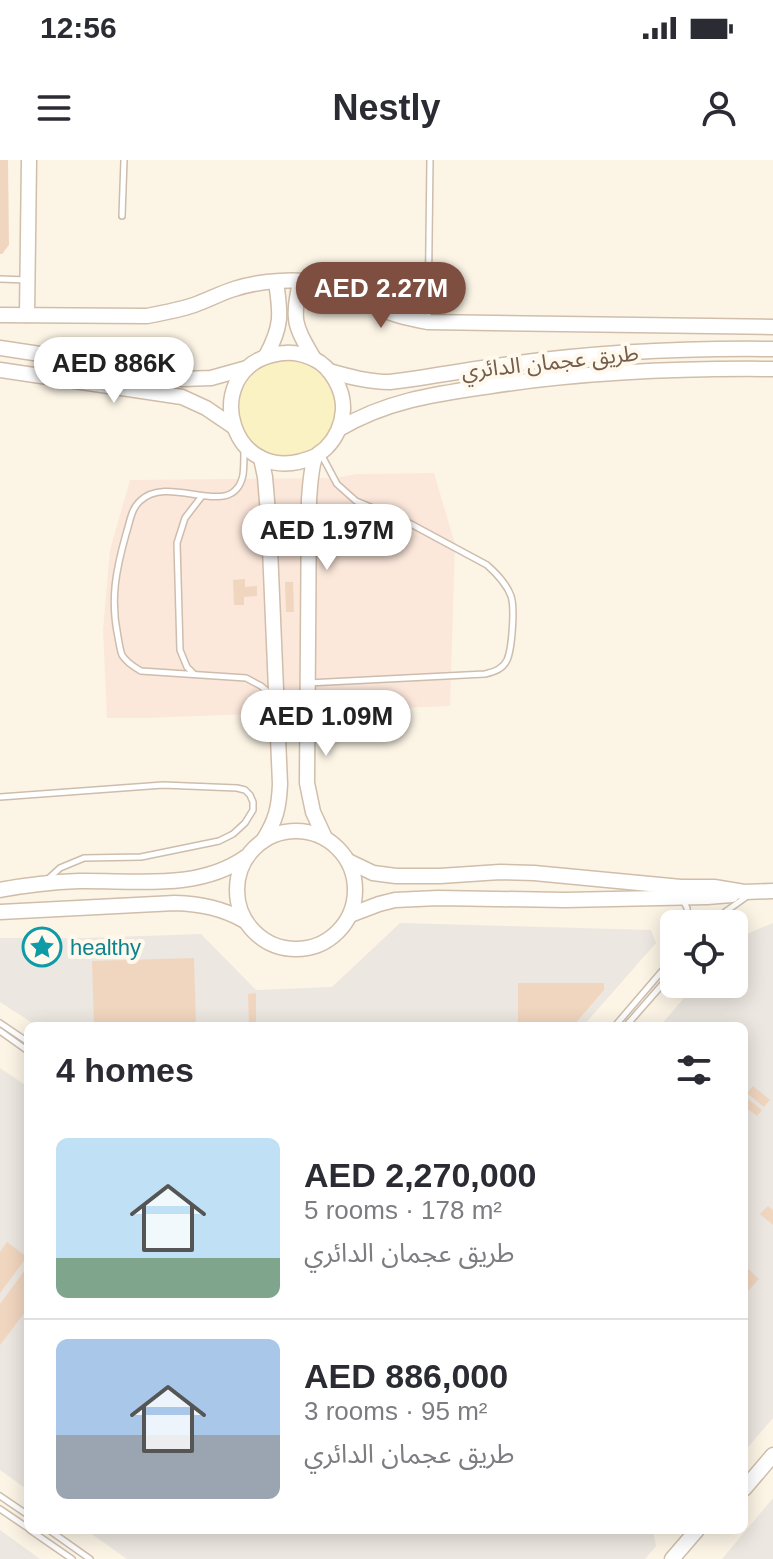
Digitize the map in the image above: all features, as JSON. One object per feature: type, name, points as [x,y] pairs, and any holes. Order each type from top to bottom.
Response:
[{"type":"street","points":[[27,315],[29,160]]},
{"type":"street","points":[[0,315],[147,316],[192,306],[234,289],[276,282],[300,282],[322,283],[342,289],[382,310],[428,322],[773,327]]},
{"type":"street","points":[[266,356],[280,321],[276,282]]},
{"type":"street","points":[[300,282],[296,323],[314,359]]},
{"type":"street","points":[[0,348],[182,379],[211,378],[247,368],[266,356],[282,352],[299,353],[314,359],[329,371],[340,388],[343,409],[339,429],[332,442],[319,454],[303,462],[289,464],[261,458],[244,445],[234,427],[231,411],[232,396],[247,368]]},
{"type":"street","name":"طريق عجمان الدائري","points":[[329,371],[354,379],[390,382],[576,356],[773,349]]},
{"type":"street","name":"طريق عجمان الدائري","points":[[339,429],[361,416],[396,403],[517,382],[642,371],[773,369]]},
{"type":"street","points":[[0,370],[182,397],[206,408],[234,427]]},
{"type":"street","points":[[319,454],[309,499],[309,529],[298,571],[298,643],[308,679],[307,783],[313,812],[325,838]]},
{"type":"street","points":[[0,890],[44,883],[185,880],[235,865],[263,841],[273,824],[279,799],[277,674],[268,653],[263,601],[262,563],[269,525],[261,458]]},
{"type":"street","points":[[247,857],[239,872],[236,889],[238,906],[257,935],[272,945],[290,949],[309,948],[326,942],[340,930],[350,915],[355,897],[354,878],[348,861],[338,848],[310,832],[278,834],[263,841]]},
{"type":"street","points":[[348,861],[373,873],[396,876],[534,873],[670,887],[766,892]]},
{"type":"street","points":[[350,915],[395,900],[719,897],[744,892]]},
{"type":"street","points":[[0,912],[199,904],[218,908],[245,921]]},
{"type":"street","points":[[748,1470],[773,1441]]},
{"type":"street","points":[[748,1484],[773,1455]]},
{"type":"street","points":[[672,1559],[694,1534]]},
{"type":"street","points":[[684,1559],[706,1534]]},
{"type":"lane","points":[[122,216],[124,160]]},
{"type":"lane","points":[[428,322],[430,160]]},
{"type":"lane","points":[[0,279],[28,280]]},
{"type":"lane","points":[[244,445],[243,475],[234,490],[226,495],[218,498],[165,490],[142,499],[133,509],[116,569],[113,597],[116,625],[122,655],[141,671],[246,678],[278,701]]},
{"type":"lane","points":[[308,679],[495,672],[507,660],[514,610],[505,584],[487,565],[437,536],[356,501],[337,484],[319,454]]},
{"type":"lane","points":[[194,674],[187,667],[180,650],[177,543],[185,518],[203,495]]},
{"type":"lane","points":[[0,797],[176,784],[237,788],[245,790],[253,802],[253,810],[245,823],[219,841],[141,857],[84,858],[60,868],[44,883]]},
{"type":"lane","points":[[728,910],[735,904],[766,892]]},
{"type":"lane","points":[[682,897],[687,910]]},
{"type":"lane","points":[[618,1022],[660,973]]},
{"type":"lane","points":[[629,1022],[660,987]]},
{"type":"lane","points":[[0,1023],[24,1039]]},
{"type":"lane","points":[[0,1031],[24,1048]]},
{"type":"lane","points":[[0,1496],[24,1512]]},
{"type":"lane","points":[[0,1509],[24,1526]]},
{"type":"lane","points":[[36,1534],[72,1559]]},
{"type":"lane","points":[[55,1534],[90,1559]]},
{"type":"shaded area","points":[[434,473],[455,544],[450,706],[107,718],[103,630],[110,550],[130,480],[336,478],[356,474]]},
{"type":"shaded area","points":[[400,923],[651,930],[656,943],[587,1022],[31,1022],[0,1002],[0,938],[201,934],[256,990],[332,987]]},
{"type":"shaded area","points":[[773,923],[773,1418],[748,1447],[748,1022],[663,1022],[684,998],[748,998],[748,933]]},
{"type":"shaded area","points":[[0,1068],[24,1084],[24,1487],[0,1470]]},
{"type":"shaded area","points":[[773,1498],[773,1559],[722,1559],[743,1534],[748,1534],[748,1528]]},
{"type":"shaded area","points":[[0,1530],[40,1559],[0,1559]]},
{"type":"shaded area","points":[[92,1534],[654,1534],[656,1546],[645,1559],[127,1559]]},
{"type":"sand","points":[[277,359],[297,359],[322,373],[333,389],[336,408],[333,427],[322,443],[297,457],[277,457],[260,449],[246,435],[238,418],[238,398],[246,381],[260,367]]},
{"type":"building","points":[[0,160],[8,160],[9,245],[2,254],[0,254]]},
{"type":"building","points":[[245,579],[245,587],[257,586],[257,596],[244,597],[244,605],[234,605],[233,580]]},
{"type":"building","points":[[285,582],[293,582],[294,612],[286,612]]},
{"type":"building","points":[[194,958],[196,1022],[94,1022],[92,961]]},
{"type":"building","points":[[518,983],[604,983],[604,990],[576,1022],[518,1022]]},
{"type":"building","points":[[256,993],[256,1022],[249,1022],[248,994]]},
{"type":"building","points":[[753,1086],[770,1100],[764,1107],[748,1092]]},
{"type":"building","points":[[748,1099],[762,1110],[757,1116],[748,1109]]},
{"type":"building","points":[[768,1206],[773,1210],[773,1225],[760,1214]]},
{"type":"building","points":[[7,1242],[24,1255],[24,1261],[0,1293],[0,1252]]},
{"type":"building","points":[[748,1269],[759,1279],[748,1291]]},
{"type":"building","points":[[24,1271],[24,1313],[0,1345],[0,1304]]},
{"type":"place","name":"healthy","points":[[42,947]]}]
